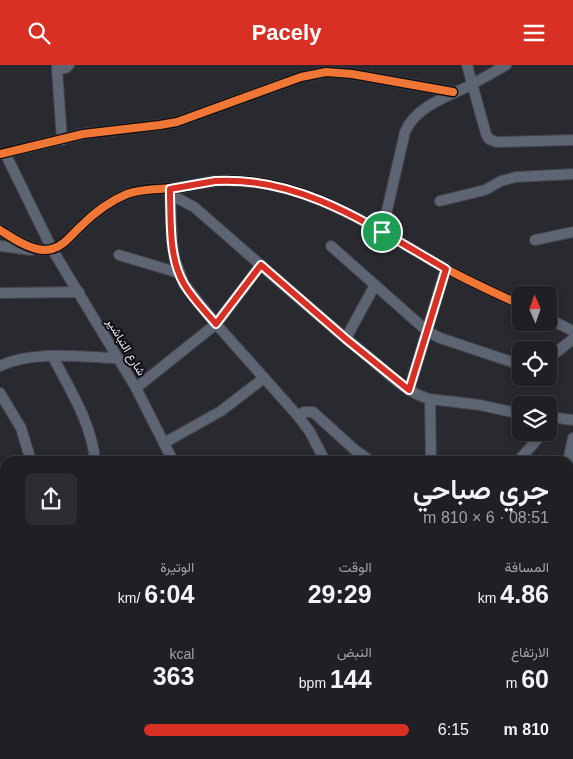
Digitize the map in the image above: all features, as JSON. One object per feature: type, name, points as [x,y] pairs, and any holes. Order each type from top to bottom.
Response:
[{"type":"street","points":[[62,140],[57,67],[69,65]]},
{"type":"street","points":[[467,65],[486,134],[492,141],[573,140]]},
{"type":"street","points":[[382,232],[408,124],[420,112],[453,92],[506,65]]},
{"type":"street","points":[[2,154],[83,134],[160,125],[177,121],[301,77],[326,72],[352,74],[453,92]]},
{"type":"street","name":"شارع التباشير","points":[[2,154],[52,249],[79,291],[136,389],[170,456]]},
{"type":"street","points":[[440,201],[485,190],[501,181],[516,177],[573,174]]},
{"type":"street","points":[[0,247],[22,250],[52,249],[65,242],[97,212],[120,197],[137,191],[170,192],[232,181],[269,184],[296,191],[328,203],[446,269],[512,301]]},
{"type":"street","points":[[170,192],[194,207],[346,339],[409,390],[430,399],[512,411]]},
{"type":"street","points":[[170,192],[172,243],[179,273],[193,297],[298,416],[310,432],[322,456]]},
{"type":"street","points":[[0,230],[37,250]]},
{"type":"street","points":[[535,240],[573,232]]},
{"type":"street","points":[[331,245],[427,331],[454,343],[512,362]]},
{"type":"street","points":[[119,255],[179,273]]},
{"type":"street","points":[[136,389],[216,324],[261,265]]},
{"type":"street","points":[[409,390],[446,269]]},
{"type":"street","points":[[346,339],[375,285]]},
{"type":"street","points":[[0,293],[79,291]]},
{"type":"street","points":[[558,324],[573,331]]},
{"type":"street","points":[[557,352],[573,339]]},
{"type":"street","points":[[0,366],[34,357],[117,358]]},
{"type":"street","points":[[53,357],[87,427],[95,456]]},
{"type":"street","points":[[164,443],[221,411],[264,378]]},
{"type":"street","points":[[0,393],[21,428],[29,456]]},
{"type":"street","points":[[430,399],[431,456]]},
{"type":"street","points":[[298,416],[304,412],[313,412],[364,456]]},
{"type":"street","points":[[557,420],[573,420]]},
{"type":"street","points":[[569,456],[573,438]]},
{"type":"street","points":[[522,456],[535,441]]},
{"type":"cycle path","points":[[0,154],[83,134],[177,122],[301,77],[326,72],[352,74],[453,92]]},
{"type":"cycle path","points":[[0,230],[27,246],[44,250],[50,249],[64,243],[86,221],[114,200],[127,194],[141,190],[177,188],[217,181],[248,181],[278,186],[336,207],[452,272],[512,301]]},
{"type":"route","points":[[215,181],[269,184],[296,191],[328,203],[382,232],[446,269],[409,390],[346,339],[261,265],[216,324],[193,297],[179,273],[172,243],[170,189],[215,181]]}]
